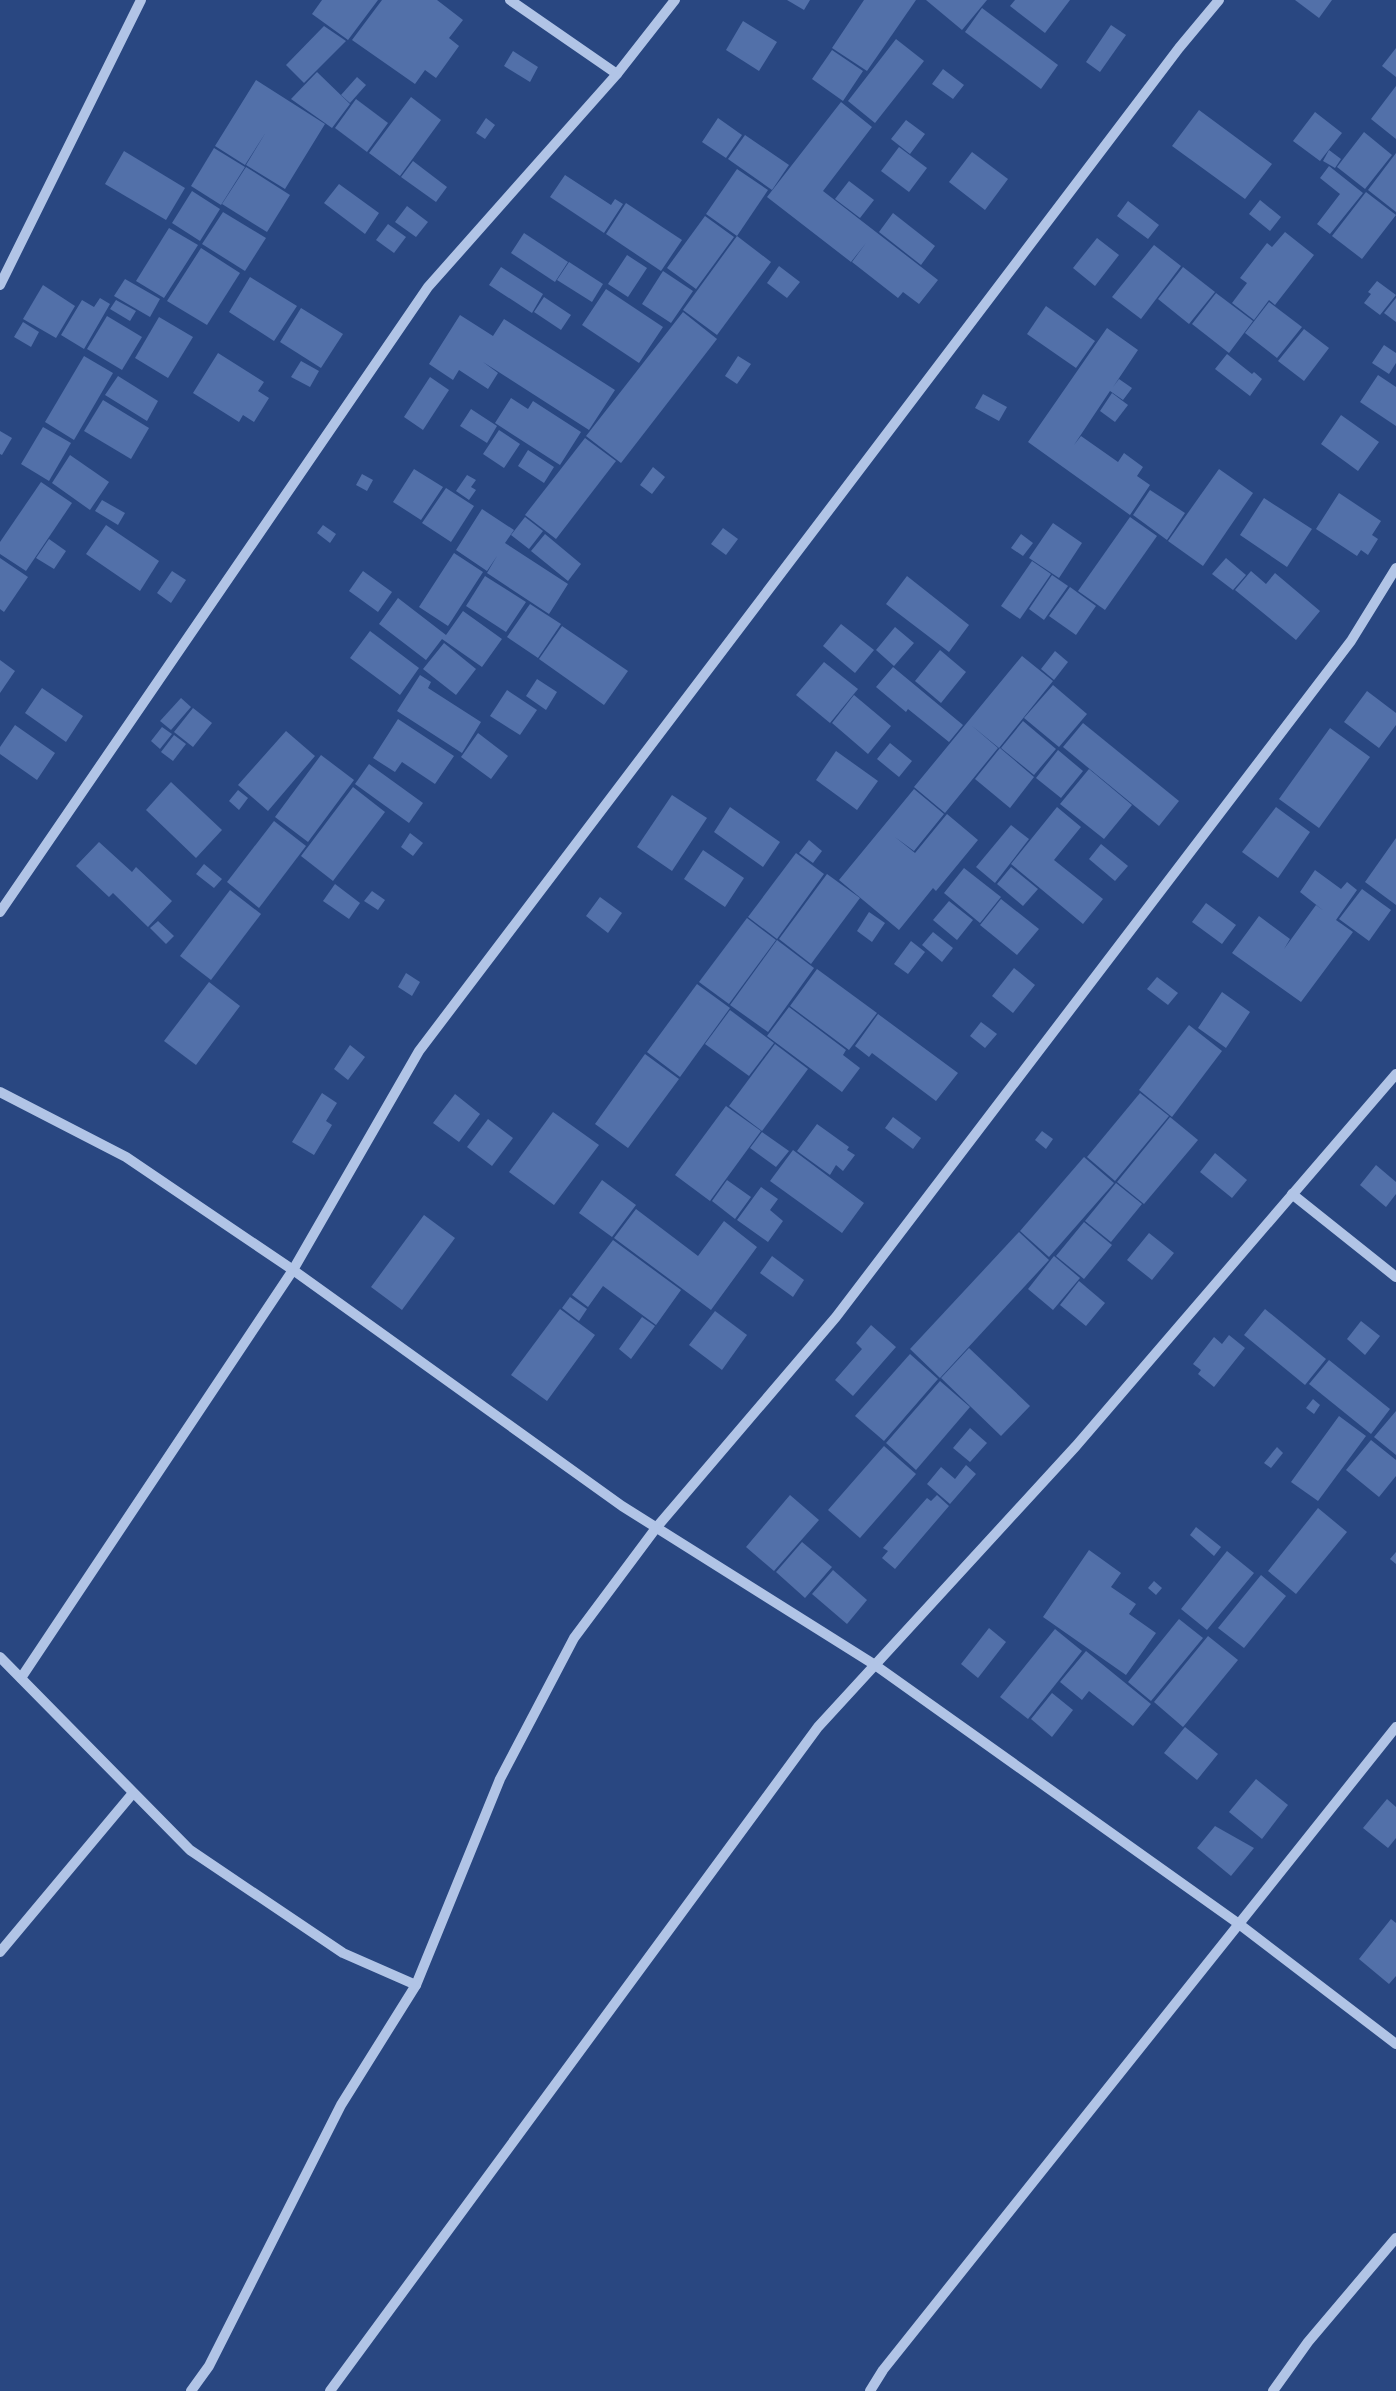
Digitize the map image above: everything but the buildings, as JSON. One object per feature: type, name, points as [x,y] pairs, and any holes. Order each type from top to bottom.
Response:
[{"type":"street","points":[[0,285],[141,0]]},
{"type":"street","points":[[510,0],[617,74]]},
{"type":"street","points":[[0,912],[428,287],[617,74],[675,0]]},
{"type":"street","points":[[21,1678],[293,1270],[419,1051],[1179,48],[1219,0]]},
{"type":"street","points":[[191,2391],[208,2366],[341,2105],[416,1985],[500,1779],[574,1638],[656,1528],[836,1317],[1351,641],[1396,568]]},
{"type":"street","points":[[330,2391],[818,1726],[1076,1446],[1396,1074]]},
{"type":"street","points":[[0,1092],[126,1157],[293,1270],[612,1499],[875,1665],[1239,1924],[1396,2044]]},
{"type":"street","points":[[1292,1194],[1396,1277]]},
{"type":"street","points":[[0,1658],[190,1850],[343,1953],[416,1985]]},
{"type":"street","points":[[870,2391],[883,2370],[1396,1727]]},
{"type":"street","points":[[0,1952],[133,1793]]},
{"type":"street","points":[[1272,2391],[1308,2342],[1396,2238]]}]
